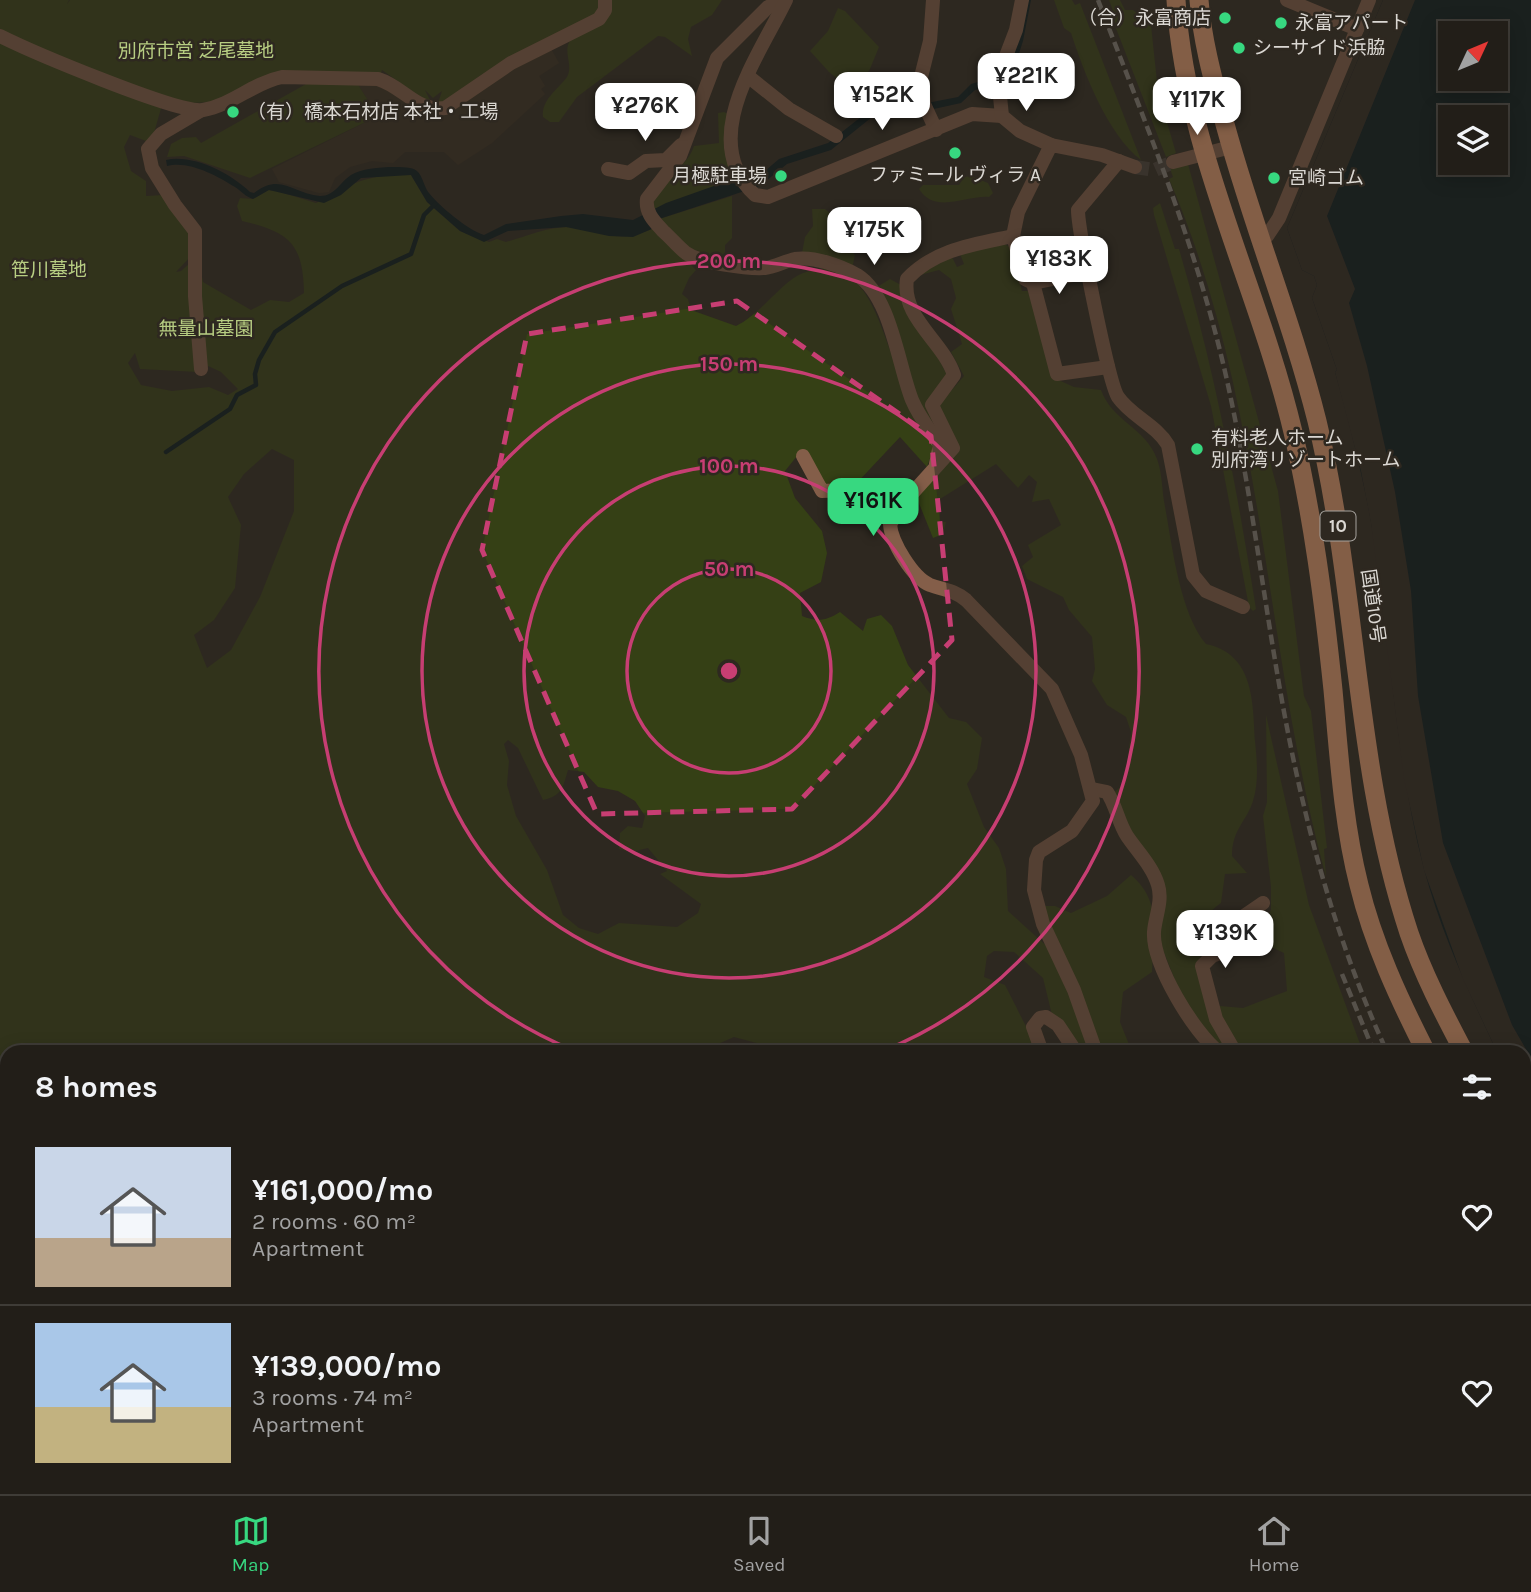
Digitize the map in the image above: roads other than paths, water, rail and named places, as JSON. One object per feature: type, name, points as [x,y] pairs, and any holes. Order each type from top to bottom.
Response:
[{"type":"highway","name":"10","points":[[1176,0],[1183,53],[1207,153],[1275,367],[1309,506],[1326,622],[1345,807],[1359,885],[1396,991],[1423,1045]]},
{"type":"highway","name":"国道10号","points":[[1199,0],[1202,29],[1230,147],[1325,454],[1349,594],[1366,741],[1391,869],[1410,936],[1461,1045]]},
{"type":"street","points":[[201,369],[195,296],[195,230],[174,205],[152,168],[148,149],[161,134],[200,111],[228,104],[267,80],[282,78],[378,79],[388,82],[418,105],[433,110],[445,108],[511,63],[599,19],[606,10],[605,0]]},
{"type":"street","points":[[784,0],[732,113],[729,132],[729,151],[746,183],[759,197],[768,197],[972,114],[1002,116],[1020,131],[1051,145],[1135,167]]},
{"type":"street","points":[[784,0],[768,7],[717,58],[675,165],[647,199],[651,217],[688,254],[705,260],[765,268],[797,259],[820,261],[857,275],[869,285],[879,299],[912,401],[922,421],[940,445],[935,466]]},
{"type":"street","points":[[933,0],[930,41],[921,77],[925,107],[936,130]]},
{"type":"street","points":[[1002,116],[998,80],[1016,30],[1022,0]]},
{"type":"street","points":[[1287,0],[1357,29]]},
{"type":"street","points":[[1259,240],[1275,227],[1369,0]]},
{"type":"street","points":[[0,36],[97,77],[170,104],[200,111]]},
{"type":"street","points":[[748,78],[789,109],[836,136]]},
{"type":"street","points":[[608,169],[629,173],[646,161],[666,160],[687,139]]},
{"type":"street","points":[[1051,145],[1018,212],[1013,236],[1026,279],[1033,283],[1078,274]]},
{"type":"street","points":[[1173,162],[1230,147]]},
{"type":"street","points":[[1119,161],[1078,210],[1108,367],[1119,398],[1163,436],[1168,445],[1193,575],[1206,591],[1243,607]]},
{"type":"street","points":[[1013,236],[972,242],[920,267],[907,279],[908,300],[918,322],[951,365],[954,375],[932,405],[953,443],[951,451],[908,498],[890,524],[891,534],[903,558],[928,584],[940,586],[961,596],[1052,689],[1067,719],[1093,801],[1079,823],[1058,842],[1039,852],[1034,890],[1043,924],[1074,990],[1094,1045]]},
{"type":"street","points":[[1033,283],[1057,374],[1108,367]]},
{"type":"street","points":[[803,456],[822,491],[871,489],[908,498]]},
{"type":"street","points":[[1091,789],[1107,792],[1126,835],[1155,877],[1160,902],[1154,931],[1157,950],[1185,1014],[1197,1032],[1211,1045]]},
{"type":"street","points":[[1231,1045],[1216,1019],[1202,966],[1212,956],[1244,946],[1240,924],[1244,916],[1262,903]]},
{"type":"street","points":[[1039,1045],[1033,1027],[1040,1018],[1046,1017],[1058,1025],[1071,1045]]},
{"type":"waterway","points":[[166,452],[230,409],[237,395],[256,385],[255,374],[259,360],[275,332],[342,286],[411,254],[424,215],[435,204]]},
{"type":"tunnel","points":[[1135,167],[1155,170],[1173,162]]},
{"type":"railway","points":[[1098,0],[1187,238],[1216,335],[1248,489],[1282,698],[1303,802],[1339,929],[1384,1045]]},
{"type":"railway","points":[[1342,974],[1371,1045]]},
{"type":"place","name":"（合）永富商店","points":[[1225,18]]},
{"type":"place","name":"永富アパート","points":[[1281,23]]},
{"type":"place","name":"シーサイド浜脇","points":[[1239,48]]},
{"type":"place","name":"（有）橋本石材店 本社・工場","points":[[233,112]]},
{"type":"place","name":"ファミール ヴィラ A","points":[[955,153]]},
{"type":"place","name":"月極駐車場","points":[[781,176]]},
{"type":"place","name":"宮崎ゴム","points":[[1274,178]]},
{"type":"place","name":"有料老人ホーム 別府湾リゾートホーム","points":[[1197,449]]},
{"type":"park label","name":"別府市営 芝尾墓地","points":[[196,51]]},
{"type":"park label","name":"笹川墓地","points":[[49,270]]},
{"type":"park label","name":"無量山墓園","points":[[206,329]]}]
